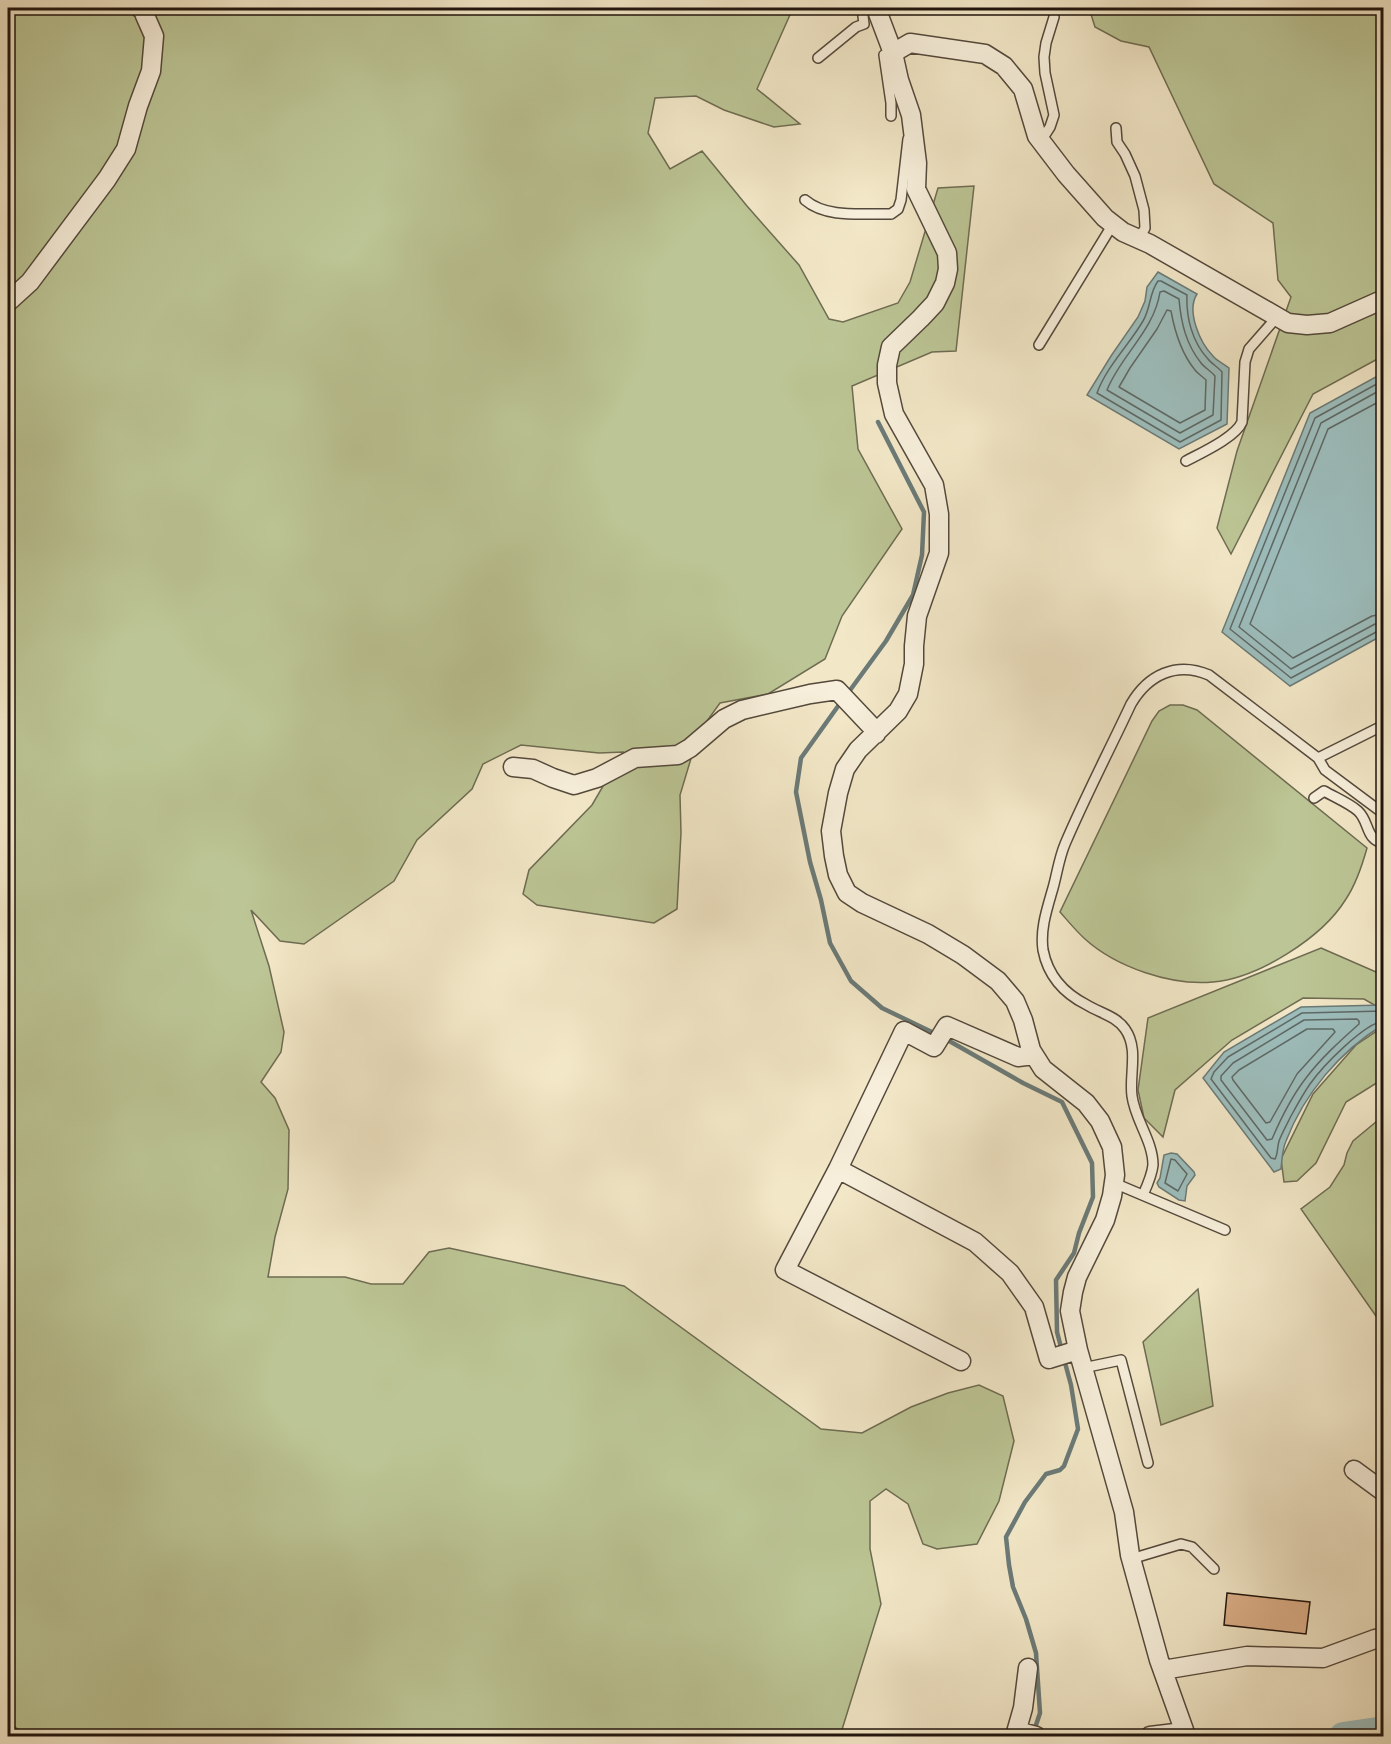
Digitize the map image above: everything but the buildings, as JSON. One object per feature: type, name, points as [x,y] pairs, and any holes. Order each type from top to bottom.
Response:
[{"type":"street","points":[[8,302],[30,282],[107,179],[126,148],[151,71],[154,36],[140,8]]},
{"type":"street","points":[[876,8],[893,53],[910,115],[917,163],[916,189],[947,253],[948,268],[945,283],[935,303],[891,347],[886,365],[887,383],[894,414],[934,485],[939,514],[939,553],[917,616],[914,664],[908,694],[898,711],[858,750],[845,769],[831,831],[838,875],[847,892],[862,903],[928,934],[963,955],[998,981],[1015,1001],[1034,1055],[1043,1069],[1086,1103],[1100,1121],[1112,1147],[1115,1175],[1112,1196],[1105,1220],[1077,1277],[1070,1311],[1077,1350],[1124,1512],[1131,1559],[1163,1670],[1185,1733],[1150,1737]]},
{"type":"street","points":[[893,53],[910,43],[986,54],[1004,66],[1023,89],[1037,136],[1066,174],[1105,218],[1123,232],[1288,324],[1330,323],[1383,299]]},
{"type":"street","points":[[513,767],[533,769],[574,785],[597,778],[635,758],[678,755],[724,720],[742,710],[837,690],[876,734]]},
{"type":"street","points":[[961,1361],[785,1270],[838,1169],[904,1031],[934,1047],[947,1026],[1018,1057],[1034,1055]]},
{"type":"street","points":[[838,1169],[975,1242],[1010,1273],[1034,1307],[1049,1359],[1077,1350]]},
{"type":"street","points":[[1354,1470],[1383,1492]]},
{"type":"street","points":[[1163,1670],[1247,1656],[1323,1658],[1383,1638]]},
{"type":"street","points":[[1028,1668],[1023,1708],[1016,1734],[1036,1737]]},
{"type":"lane","points":[[818,58],[856,27],[864,24],[862,8]]},
{"type":"lane","points":[[1041,141],[1050,128],[1054,115],[1044,57],[1054,17]]},
{"type":"lane","points":[[891,116],[884,55],[893,53]]},
{"type":"lane","points":[[806,200],[813,206],[831,212],[891,214],[898,210],[908,138],[912,126]]},
{"type":"lane","points":[[1116,128],[1117,142],[1135,176],[1144,210],[1145,228],[1139,239]]},
{"type":"lane","points":[[1039,345],[1113,224]]},
{"type":"lane","points":[[1186,461],[1208,450],[1239,428],[1242,422],[1245,363],[1249,349],[1277,317]]},
{"type":"lane","points":[[1143,1195],[1153,1167],[1149,1144],[1132,1097],[1131,1084],[1134,1066],[1131,1042],[1126,1030],[1116,1020],[1086,1005],[1061,987],[1053,976],[1044,953],[1042,935],[1044,919],[1064,847],[1137,693],[1148,682],[1163,673],[1180,669],[1196,669],[1209,675],[1318,758],[1325,770],[1383,814]]},
{"type":"lane","points":[[1318,758],[1383,724]]},
{"type":"lane","points":[[1314,798],[1324,791],[1358,811],[1370,835],[1376,841],[1383,843]]},
{"type":"lane","points":[[1114,1183],[1225,1230]]},
{"type":"lane","points":[[1083,1368],[1121,1360],[1148,1462]]},
{"type":"lane","points":[[1131,1559],[1181,1544],[1192,1547],[1214,1569]]},
{"type":"green space","points":[[8,8],[793,8],[757,89],[800,124],[774,127],[724,110],[696,96],[655,98],[648,133],[670,169],[702,151],[799,265],[829,319],[843,322],[898,303],[910,282],[938,188],[974,186],[956,351],[932,352],[852,386],[858,449],[902,529],[842,616],[825,659],[768,694],[720,703],[699,732],[680,795],[681,833],[677,909],[654,923],[537,905],[523,894],[529,870],[592,805],[623,752],[599,753],[521,745],[483,764],[472,789],[417,840],[394,881],[304,944],[280,941],[251,910],[269,966],[284,1032],[281,1052],[261,1082],[275,1098],[289,1130],[288,1189],[275,1237],[268,1277],[345,1277],[371,1284],[403,1284],[429,1252],[449,1248],[624,1286],[821,1429],[862,1433],[911,1407],[948,1393],[979,1385],[1003,1396],[1014,1441],[999,1501],[977,1544],[937,1549],[923,1544],[908,1504],[886,1489],[870,1501],[870,1549],[881,1604],[840,1736],[29,1736],[8,1723]]},
{"type":"green space","points":[[1089,8],[1383,8],[1383,356],[1313,394],[1231,554],[1217,528],[1237,451],[1291,297],[1278,280],[1273,223],[1214,184],[1149,47],[1121,41],[1095,27]]},
{"type":"green space","points":[[1170,705],[1183,705],[1197,710],[1367,848],[1350,893],[1335,914],[1321,928],[1287,954],[1249,973],[1231,979],[1213,982],[1180,981],[1162,978],[1128,966],[1085,939],[1060,912],[1152,721],[1159,711]]},
{"type":"green space","points":[[1321,948],[1383,975],[1383,1010],[1364,999],[1303,998],[1232,1040],[1175,1090],[1163,1137],[1144,1118],[1138,1090],[1148,1018]]},
{"type":"green space","points":[[1383,1027],[1383,1079],[1346,1102],[1316,1163],[1297,1181],[1284,1182],[1281,1159],[1313,1094],[1356,1045]]},
{"type":"green space","points":[[1382,1117],[1383,1326],[1301,1209],[1330,1187],[1344,1165],[1353,1141]]},
{"type":"green space","points":[[1198,1289],[1213,1406],[1161,1425],[1143,1342]]},
{"type":"water","points":[[1158,272],[1197,294],[1193,309],[1199,335],[1213,356],[1229,368],[1227,424],[1179,449],[1087,395],[1138,317],[1145,301],[1147,287]]},
{"type":"water","points":[[1383,373],[1383,635],[1290,686],[1222,632],[1310,413]]},
{"type":"water","points":[[1383,1005],[1383,1025],[1352,1047],[1313,1090],[1286,1141],[1281,1169],[1274,1172],[1203,1078],[1224,1052],[1301,1007]]},
{"type":"water","points":[[1177,1154],[1195,1175],[1187,1186],[1185,1201],[1179,1200],[1159,1187],[1157,1183],[1164,1155]]},
{"type":"waterway","points":[[848,693],[886,641],[913,595],[922,555],[924,512],[878,422]]},
{"type":"waterway","points":[[841,702],[801,758],[796,792],[830,943],[851,981],[882,1008],[936,1034]]},
{"type":"waterway","points":[[944,1038],[1023,1083],[1062,1102],[1092,1163],[1093,1197],[1074,1253],[1056,1280],[1057,1332],[1062,1351]]},
{"type":"waterway","points":[[1034,1731],[1040,1713],[1036,1653],[1013,1587],[1006,1537],[1025,1502],[1046,1474],[1060,1470],[1064,1466],[1078,1429],[1064,1359]]},
{"type":"waterway","points":[[1343,1736],[1384,1730]]}]
